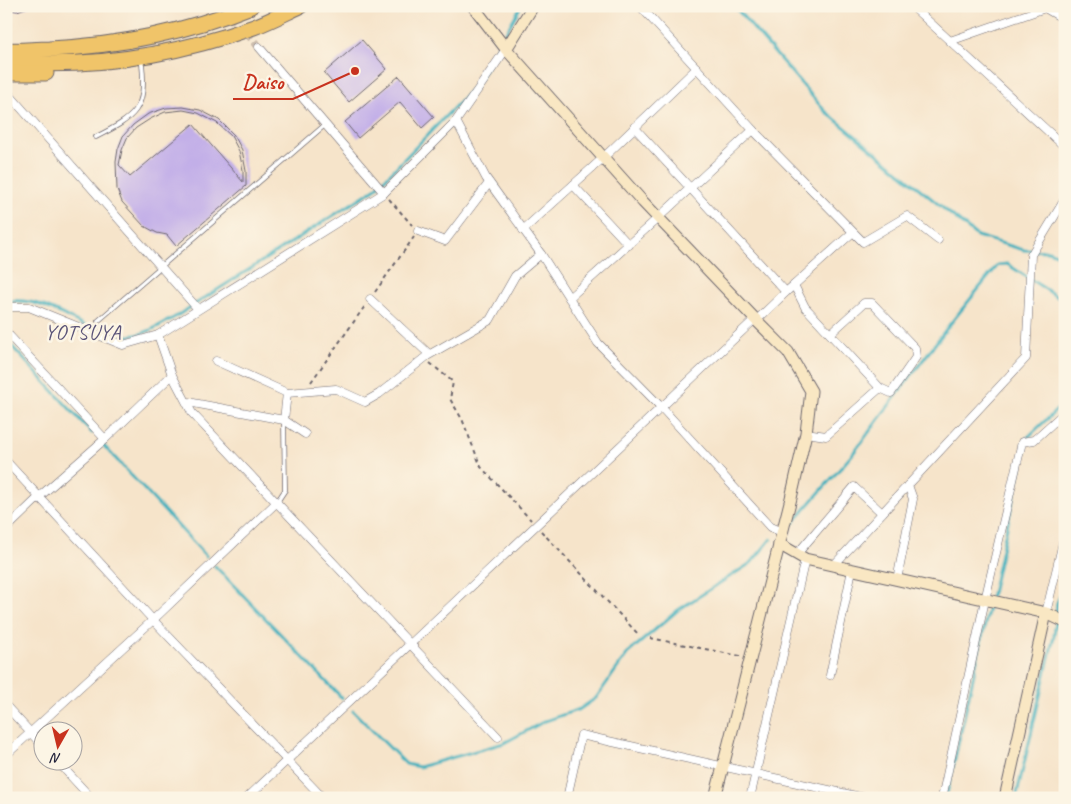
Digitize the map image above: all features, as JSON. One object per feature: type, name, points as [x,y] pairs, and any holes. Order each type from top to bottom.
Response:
[{"type":"highway","points":[[6,50],[61,48],[113,43],[180,30],[251,6]]},
{"type":"highway","points":[[6,73],[65,72],[142,64],[161,60],[256,26],[300,6]]},
{"type":"highway","points":[[6,62],[74,64],[130,58],[196,46]]},
{"type":"street","points":[[473,6],[506,48],[603,158],[754,319],[788,352],[811,391],[806,434],[715,798]]},
{"type":"street","points":[[6,307],[28,307],[122,345],[158,335],[197,308],[384,193],[456,121],[533,6]]},
{"type":"street","points":[[640,6],[753,130],[852,233],[863,242],[907,216],[938,240]]},
{"type":"street","points":[[912,6],[1065,147]]},
{"type":"street","points":[[950,41],[1032,9],[1045,8],[1057,14],[1065,11]]},
{"type":"street","points":[[259,47],[384,193]]},
{"type":"street","points":[[523,230],[603,158],[697,68]]},
{"type":"street","points":[[7,92],[197,308]]},
{"type":"street","points":[[456,121],[489,183],[541,254],[598,343],[661,407],[770,527],[801,557],[832,566],[1049,614],[1064,621]]},
{"type":"street","points":[[634,127],[786,292]]},
{"type":"street","points":[[569,298],[753,130]]},
{"type":"street","points":[[418,231],[445,241],[489,183]]},
{"type":"street","points":[[572,185],[629,244]]},
{"type":"street","points":[[832,566],[1026,358],[1031,255],[1065,199]]},
{"type":"street","points":[[247,798],[754,319],[760,317],[852,233]]},
{"type":"street","points":[[216,361],[287,392],[336,389],[365,402],[380,394],[427,356],[490,320],[515,276],[541,254]]},
{"type":"street","points":[[794,285],[805,308],[880,388],[890,393],[916,357],[916,348],[872,303],[864,303],[830,334]]},
{"type":"street","points":[[370,299],[427,356]]},
{"type":"street","points":[[6,332],[105,439]]},
{"type":"street","points":[[158,335],[172,374],[192,413],[498,737]]},
{"type":"street","points":[[6,529],[105,439],[172,374]]},
{"type":"street","points":[[806,434],[826,436],[880,388]]},
{"type":"street","points":[[284,420],[287,392]]},
{"type":"street","points":[[188,402],[284,420],[305,434]]},
{"type":"street","points":[[942,798],[989,600],[1022,442],[1034,440],[1065,412]]},
{"type":"street","points":[[6,460],[154,620],[323,798]]},
{"type":"street","points":[[896,580],[913,499],[908,485]]},
{"type":"street","points":[[750,798],[801,557],[854,487],[882,513]]},
{"type":"street","points":[[6,756],[154,620],[277,502]]},
{"type":"street","points":[[1005,798],[1049,614],[1065,534]]},
{"type":"street","points":[[830,675],[852,570]]},
{"type":"street","points":[[6,706],[31,732]]},
{"type":"street","points":[[567,798],[581,735],[865,798]]},
{"type":"street","points":[[67,772],[91,798]]},
{"type":"lane","points":[[96,137],[122,123],[134,112],[142,99],[144,82],[142,64]]},
{"type":"lane","points":[[98,321],[326,124]]},
{"type":"lane","points":[[277,502],[285,490],[284,420]]},
{"type":"path","points":[[427,356],[453,382],[450,399],[462,419],[480,467],[639,635]]},
{"type":"path","points":[[650,638],[750,658]]},
{"type":"building","points":[[6,6],[31,6],[17,11],[6,9]]},
{"type":"building","points":[[362,40],[387,69],[349,102],[324,73]]},
{"type":"building","points":[[399,76],[434,117],[422,128],[400,102],[358,138],[345,122]]},
{"type":"building","points":[[183,107],[200,110],[219,120],[234,135],[242,150],[246,171],[246,186],[176,246],[167,235],[157,233],[144,226],[122,202],[117,189],[116,162],[123,136],[133,125],[148,114],[166,108]],"holes":[[[183,110],[198,113],[217,123],[231,136],[239,151],[243,170],[243,182],[193,124],[130,177],[119,165],[127,138],[136,128],[165,112]]]},
{"type":"waterway","points":[[6,302],[22,301],[38,304],[97,331],[112,335],[128,336],[140,334],[175,317],[376,188],[475,86],[521,6]]},
{"type":"waterway","points":[[734,6],[825,111],[977,236],[1024,250],[1048,251],[1065,257]]},
{"type":"waterway","points":[[793,523],[851,456],[950,324],[998,265],[1007,264],[1065,302]]},
{"type":"waterway","points":[[6,340],[92,433]]},
{"type":"waterway","points":[[946,798],[1027,438],[1065,402]]},
{"type":"waterway","points":[[103,445],[206,556]]},
{"type":"waterway","points":[[353,711],[406,764],[419,767],[504,743],[545,721],[580,709],[596,698],[628,653],[678,610],[751,563],[771,539]]},
{"type":"waterway","points":[[215,566],[342,698]]},
{"type":"waterway","points":[[1056,615],[1057,603],[1065,585]]},
{"type":"waterway","points":[[1016,798],[1056,621]]},
{"type":"tunnel","points":[[222,6],[259,47]]},
{"type":"place","name":"Daiso","points":[[355,71]]},
{"type":"district","name":"YOTSUYA","points":[[83,332]]}]
